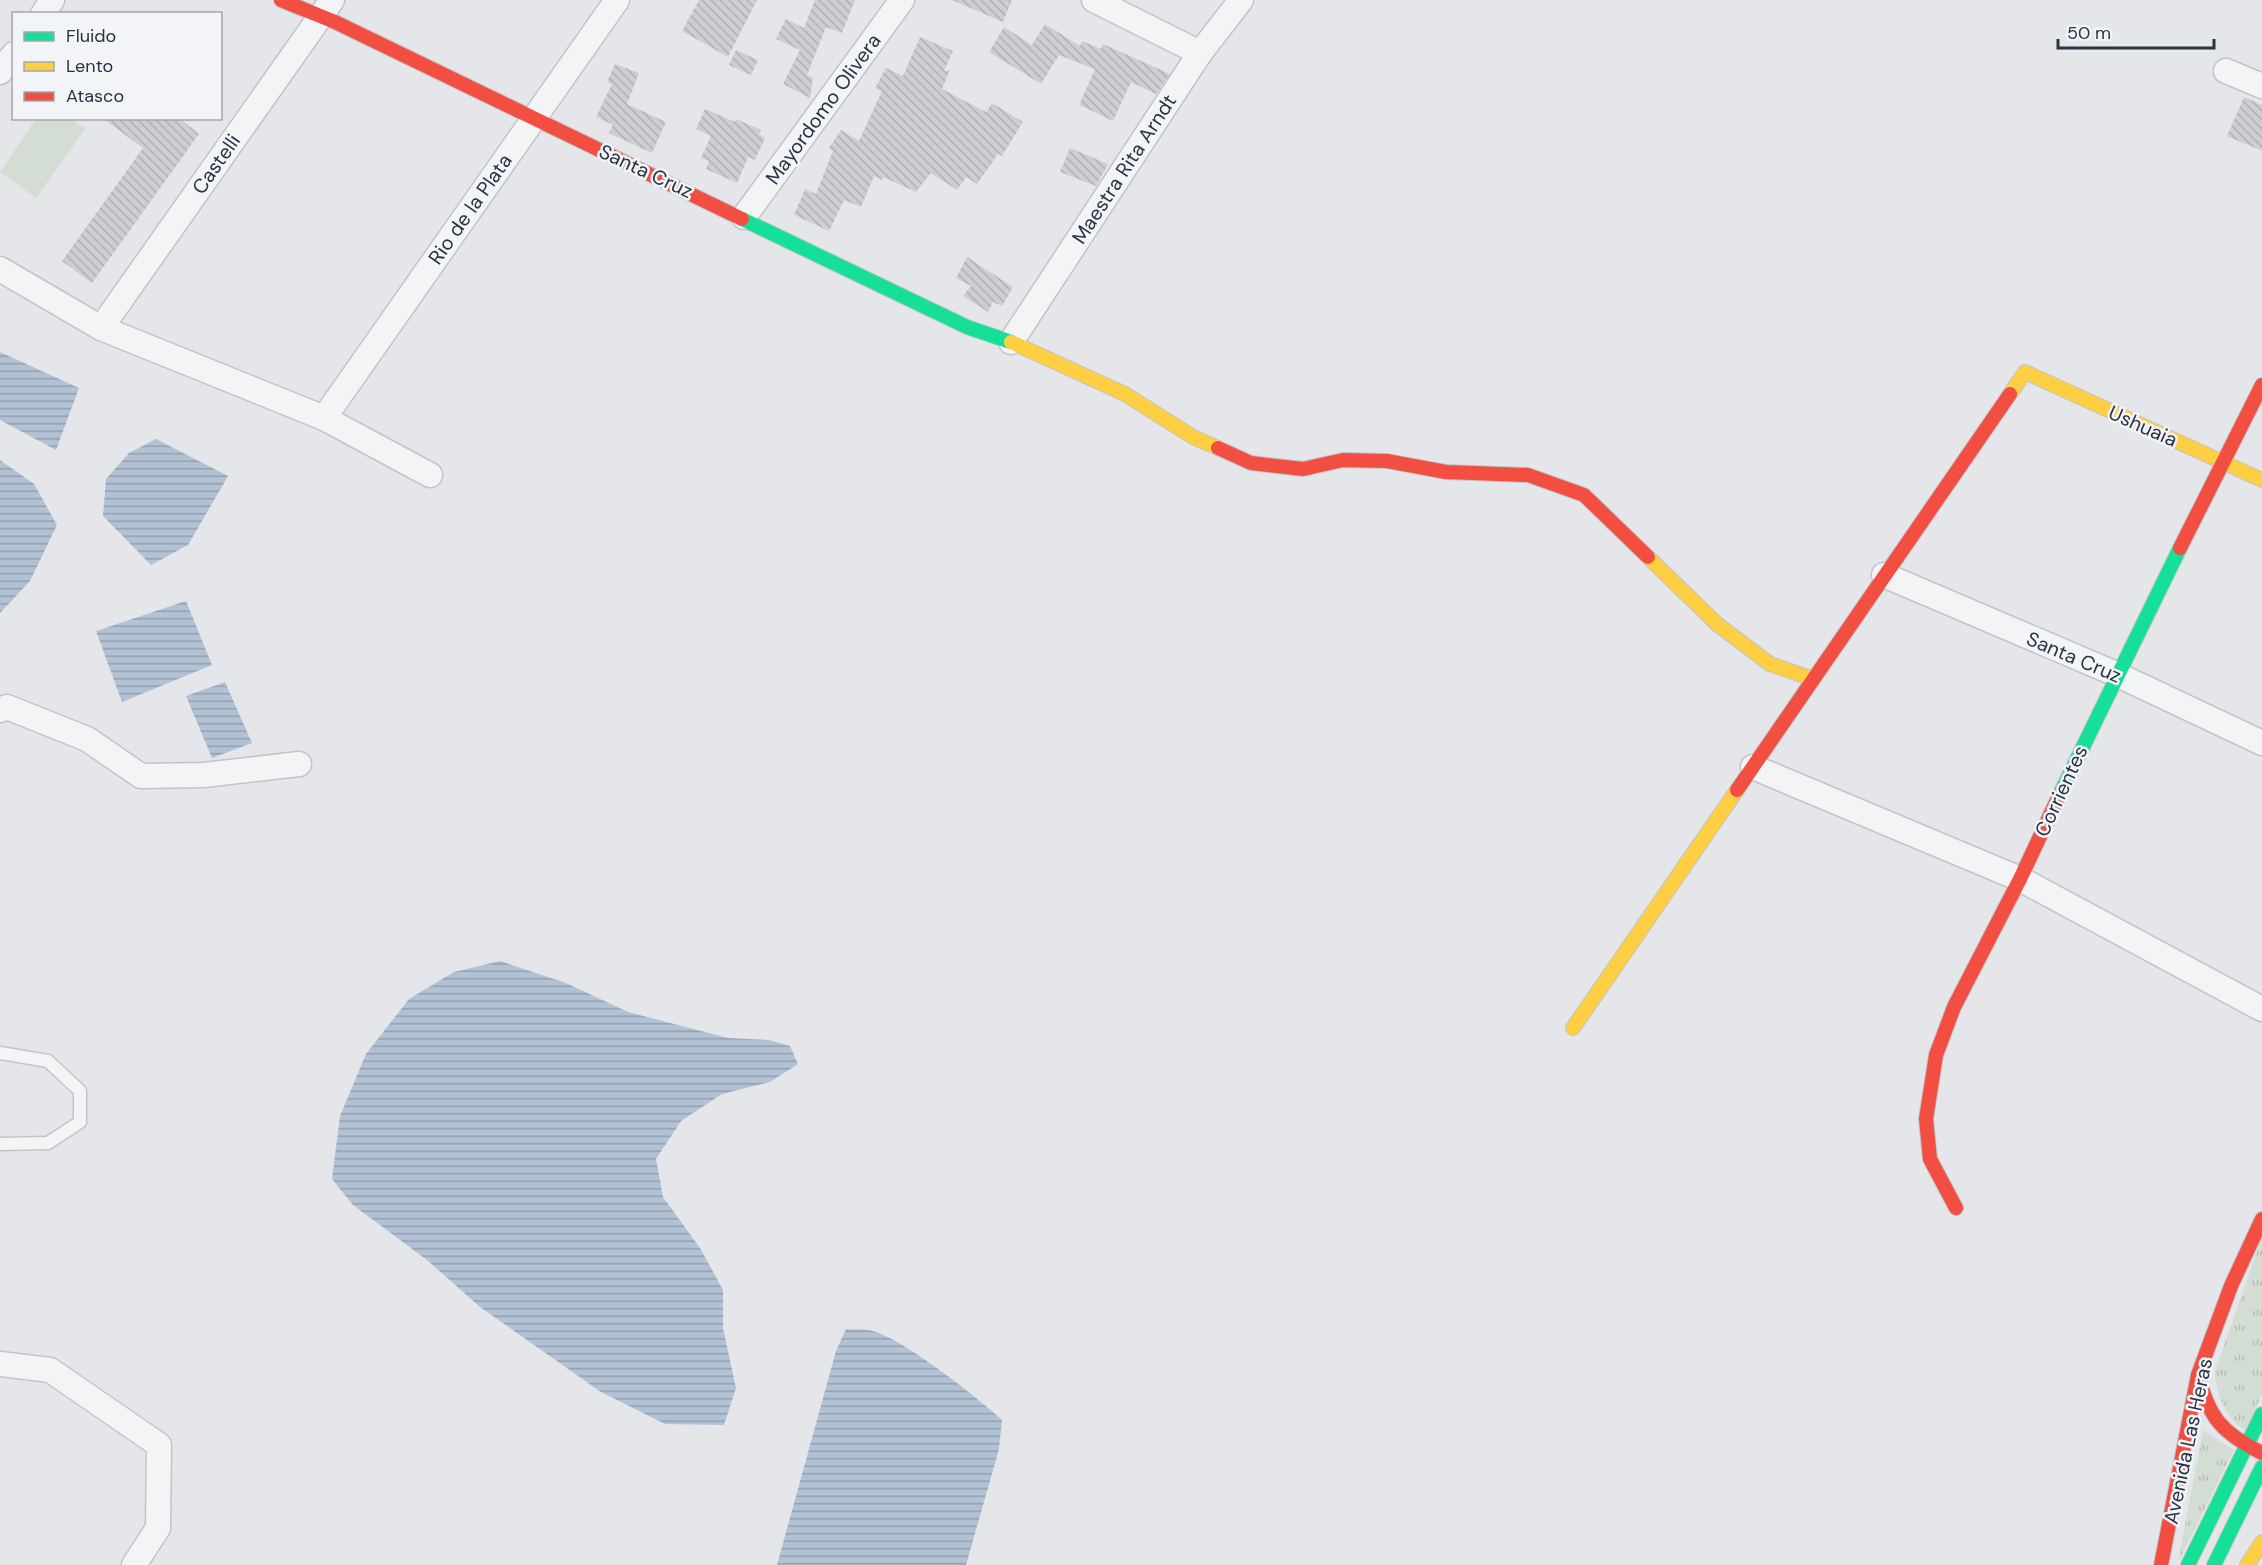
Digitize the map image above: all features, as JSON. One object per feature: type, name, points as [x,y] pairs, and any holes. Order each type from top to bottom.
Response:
[{"type":"street","name":"Santa Cruz","points":[[281,0],[326,8],[533,117],[967,327],[1011,342],[1125,394],[1193,437],[1251,463],[1304,469],[1343,460],[1386,461],[1446,472],[1528,475],[1584,495],[1717,624],[1770,664],[1813,679]]},
{"type":"street","name":"Rio de la Plata","points":[[324,418],[617,0]]},
{"type":"street","name":"Mayordomo Olivera","points":[[744,218],[902,0]]},
{"type":"street","points":[[1094,0],[1200,53]]},
{"type":"street","name":"Maestra Rita Arndt","points":[[1011,342],[1200,53],[1241,0]]},
{"type":"street","name":"Castelli","points":[[101,328],[326,8]]},
{"type":"street","points":[[0,72],[12,57]]},
{"type":"street","points":[[2226,71],[2262,86]]},
{"type":"street","points":[[0,269],[101,328],[324,418],[430,475]]},
{"type":"street","name":"Ushuaia","points":[[1884,576],[2025,372],[2262,480]]},
{"type":"street","name":"Corrientes","points":[[1956,1208],[1930,1159],[1926,1119],[1936,1055],[1953,1007],[2020,879],[2116,674],[2262,384]]},
{"type":"street","name":"Santa Cruz","points":[[1884,576],[2116,674],[2262,743]]},
{"type":"street","points":[[1573,1028],[1884,576]]},
{"type":"street","points":[[0,710],[7,706],[87,739],[141,776],[204,775],[299,764]]},
{"type":"street","points":[[1753,767],[2020,879],[2262,1009]]},
{"type":"street","name":"Avenida Las Heras","points":[[2161,1565],[2199,1376],[2231,1286],[2262,1219]]},
{"type":"street","points":[[0,1364],[50,1370],[159,1445],[158,1528],[134,1565]]},
{"type":"street","points":[[2199,1376],[2205,1407],[2214,1421],[2247,1446],[2262,1453]]},
{"type":"street","points":[[2188,1565],[2262,1414]]},
{"type":"street","points":[[2214,1565],[2262,1467]]},
{"type":"street","points":[[2247,1565],[2262,1542]]},
{"type":"lane","points":[[0,1053],[48,1061],[80,1091],[80,1122],[48,1143],[0,1143]]},
{"type":"green space","points":[[35,120],[72,120],[85,129],[36,198],[0,172]]},
{"type":"green space","points":[[2262,1237],[2262,1395],[2245,1430],[2232,1420],[2223,1405],[2217,1388],[2215,1371]]},
{"type":"green space","points":[[2203,1430],[2234,1450],[2178,1562]]},
{"type":"water","points":[[0,352],[79,388],[56,450],[0,420]]},
{"type":"water","points":[[156,439],[228,476],[188,545],[151,565],[103,516],[106,479],[129,453]]},
{"type":"water","points":[[0,460],[34,484],[57,525],[30,581],[0,613]]},
{"type":"water","points":[[186,601],[212,665],[122,702],[96,631]]},
{"type":"water","points":[[225,682],[252,743],[212,758],[186,696]]},
{"type":"water","points":[[500,961],[566,983],[628,1012],[728,1038],[769,1040],[790,1046],[798,1064],[770,1082],[722,1094],[681,1121],[656,1159],[663,1197],[700,1248],[723,1290],[723,1328],[736,1388],[724,1425],[665,1424],[601,1392],[480,1307],[427,1260],[353,1205],[332,1179],[340,1116],[366,1054],[409,999],[454,972]]},
{"type":"water","points":[[846,1329],[869,1330],[899,1343],[957,1383],[1002,1420],[999,1449],[966,1565],[777,1565],[836,1351]]},
{"type":"building","points":[[699,0],[757,0],[728,57],[682,31]]},
{"type":"building","points":[[815,0],[855,0],[842,33],[826,27],[807,75],[813,78],[810,98],[783,84],[800,50],[776,39],[786,19],[804,28]]},
{"type":"building","points":[[952,0],[1012,0],[1003,22]]},
{"type":"building","points":[[1045,24],[1080,46],[1082,41],[1101,49],[1103,44],[1170,74],[1156,94],[1131,82],[1113,121],[1079,105],[1095,69],[1059,55],[1041,84],[989,52],[1004,27],[1032,45]]},
{"type":"building","points":[[920,37],[953,51],[944,71],[950,70],[942,89],[986,112],[992,103],[1023,122],[1002,156],[998,154],[977,184],[966,177],[957,190],[931,173],[916,192],[883,177],[882,180],[874,176],[861,207],[844,200],[829,231],[794,215],[805,189],[816,194],[833,151],[829,148],[841,130],[859,141],[882,91],[875,88],[886,68],[903,76]]},
{"type":"building","points":[[736,50],[758,60],[751,75],[729,65]]},
{"type":"building","points":[[615,64],[639,73],[627,104],[666,122],[652,153],[609,133],[613,125],[596,117],[612,84],[607,82]]},
{"type":"building","points":[[2244,97],[2262,105],[2262,151],[2227,136]]},
{"type":"building","points":[[705,109],[761,130],[759,135],[765,138],[755,160],[748,157],[737,183],[706,169],[709,161],[701,158],[711,136],[696,129]]},
{"type":"building","points":[[105,120],[182,120],[199,134],[92,283],[62,261],[143,148]]},
{"type":"building","points":[[1070,148],[1108,164],[1096,186],[1060,172]]},
{"type":"building","points":[[967,257],[1013,287],[1002,306],[993,302],[988,312],[963,296],[971,286],[956,278]]},
{"type":"traffic: fast","points":[[742,219],[967,327],[1011,342]]},
{"type":"traffic: fast","points":[[2059,796],[2180,548]]},
{"type":"traffic: fast","points":[[2188,1565],[2262,1414]]},
{"type":"traffic: fast","points":[[2214,1565],[2262,1467]]},
{"type":"traffic: slow","points":[[1011,342],[1125,394],[1193,437],[1218,448]]},
{"type":"traffic: slow","points":[[2010,394],[2025,372],[2262,480]]},
{"type":"traffic: slow","points":[[1648,557],[1717,624],[1770,664],[1813,679]]},
{"type":"traffic: slow","points":[[1573,1028],[1737,790]]},
{"type":"traffic: slow","points":[[2247,1565],[2262,1542]]},
{"type":"traffic: jam","points":[[281,0],[335,22],[742,219]]},
{"type":"traffic: jam","points":[[2180,548],[2262,385]]},
{"type":"traffic: jam","points":[[1737,790],[2010,394]]},
{"type":"traffic: jam","points":[[1218,448],[1251,463],[1303,469],[1343,460],[1387,461],[1446,472],[1528,475],[1584,495],[1648,557]]},
{"type":"traffic: jam","points":[[1956,1208],[1930,1159],[1926,1119],[1936,1055],[1954,1007],[2020,879],[2059,796]]},
{"type":"traffic: jam","points":[[2161,1565],[2198,1375],[2231,1286],[2262,1219]]},
{"type":"traffic: jam","points":[[2198,1375],[2207,1403],[2219,1423],[2248,1446],[2262,1453]]}]
